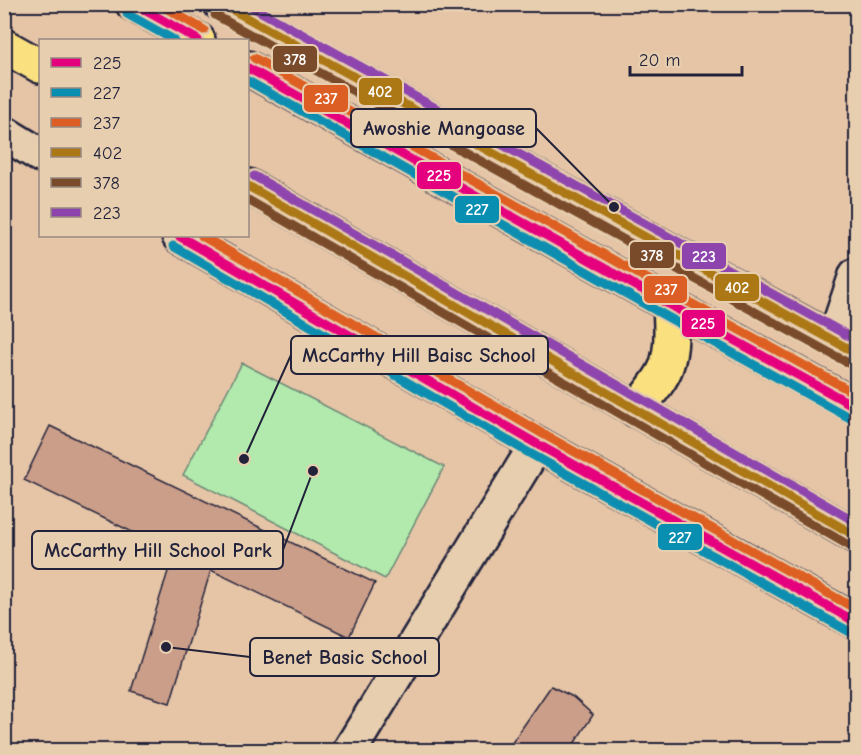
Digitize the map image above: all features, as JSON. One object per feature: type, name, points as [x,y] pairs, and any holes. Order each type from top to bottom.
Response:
[{"type":"main road","points":[[134,4],[196,39]]},
{"type":"main road","points":[[4,46],[39,65]]},
{"type":"main road","points":[[249,69],[856,407]]},
{"type":"main road","points":[[249,187],[856,536]]},
{"type":"main road","points":[[636,410],[666,367],[671,338],[670,305]]},
{"type":"street","points":[[221,4],[845,347],[856,274]]},
{"type":"street","points":[[4,134],[39,153]]},
{"type":"street","points":[[181,237],[537,444],[856,622]]},
{"type":"street","points":[[350,750],[537,444]]},
{"type":"green space","points":[[242,363],[444,467],[385,579],[183,475]]},
{"type":"building","points":[[50,426],[375,583],[349,637],[211,570],[170,703],[131,691],[174,552],[24,480]]},
{"type":"building","points":[[551,686],[573,697],[593,715],[570,750],[507,750]]},
{"type":"transit line","name":"225","points":[[134,4],[196,39]]},
{"type":"transit line","name":"237","points":[[159,4],[204,30]]},
{"type":"transit line","name":"402","points":[[222,4],[856,353]]},
{"type":"transit line","name":"223","points":[[247,4],[856,340]]},
{"type":"transit line","name":"227","points":[[127,14],[172,39]]},
{"type":"transit line","name":"378","points":[[215,15],[850,364]]},
{"type":"transit line","name":"237","points":[[254,58],[856,394]]},
{"type":"transit line","name":"225","points":[[249,69],[856,407]]},
{"type":"transit line","name":"227","points":[[249,82],[850,418]]},
{"type":"transit line","name":"223","points":[[254,176],[856,522]]},
{"type":"transit line","name":"402","points":[[249,187],[856,536]]},
{"type":"transit line","name":"378","points":[[249,201],[850,546]]},
{"type":"transit line","name":"225","points":[[181,237],[537,444],[856,622]]},
{"type":"transit line","name":"237","points":[[204,237],[543,434],[856,609]]},
{"type":"transit line","name":"227","points":[[173,246],[531,454],[850,632]]},
{"type":"place","name":"Awoshie Mangoase","points":[[614,207]]},
{"type":"place","name":"McCarthy Hill Baisc School","points":[[244,459]]},
{"type":"place","name":"McCarthy Hill School Park","points":[[313,471]]},
{"type":"place","name":"Benet Basic School","points":[[166,647]]}]
